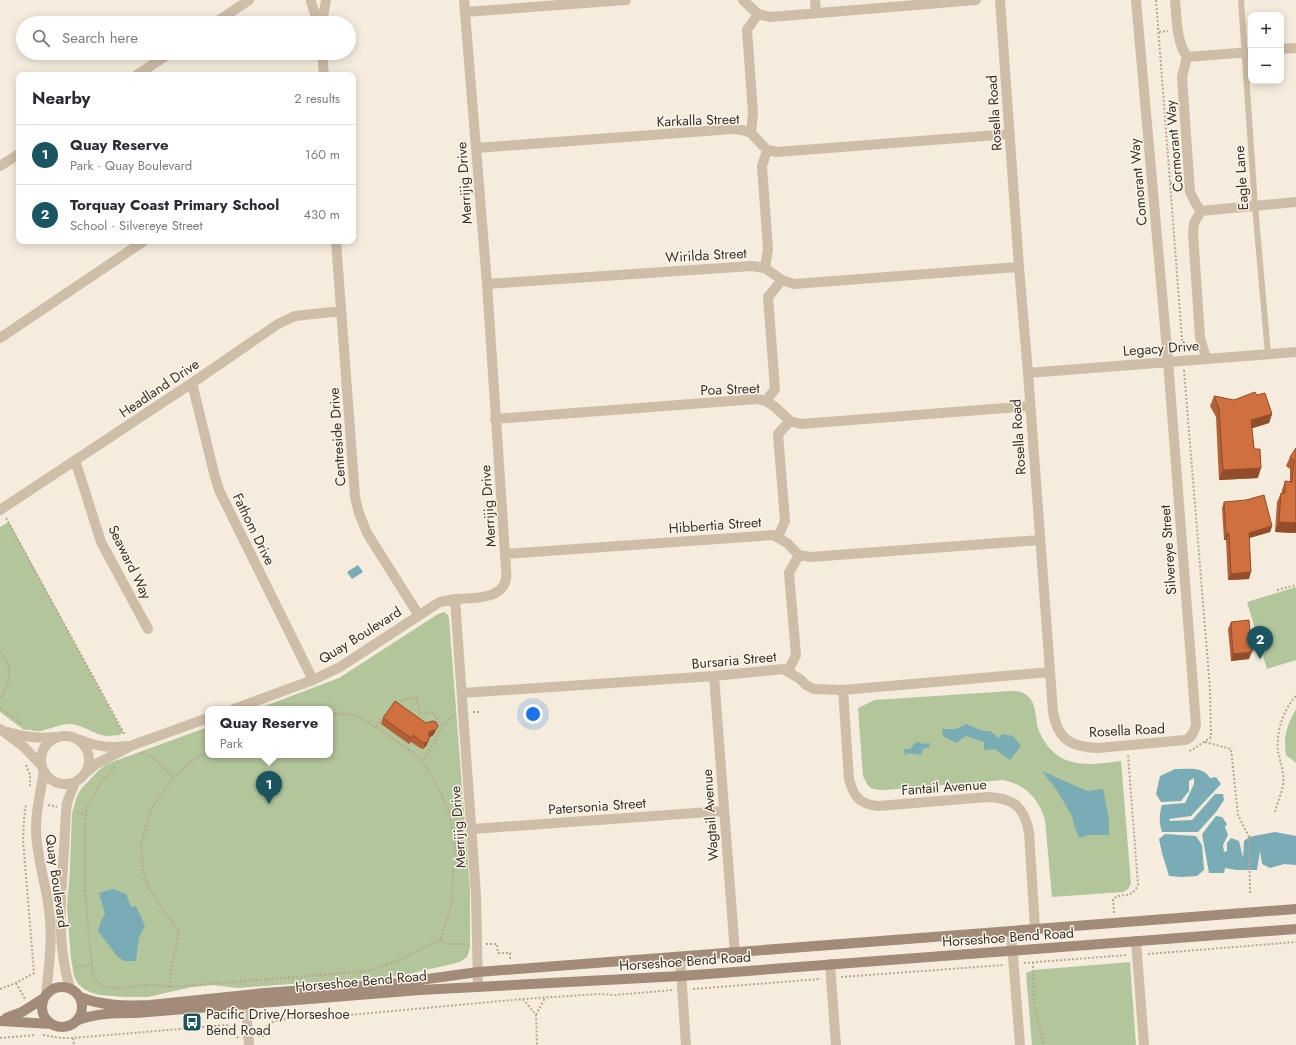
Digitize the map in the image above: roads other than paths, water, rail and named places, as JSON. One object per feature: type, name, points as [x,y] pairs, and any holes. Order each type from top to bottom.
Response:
[{"type":"street","points":[[225,16],[249,0]]},
{"type":"street","points":[[309,1],[319,3],[326,0]]},
{"type":"street","points":[[323,16],[326,0]]},
{"type":"street","name":"Merrijig Drive","points":[[464,0],[487,284],[506,579],[498,592],[492,595],[455,599],[472,829],[477,916],[478,987]]},
{"type":"street","points":[[465,12],[626,0]]},
{"type":"street","points":[[744,0],[758,14],[770,17],[976,0]]},
{"type":"street","points":[[815,0],[816,13]]},
{"type":"street","name":"Rosella Road","points":[[1000,0],[1019,267],[1055,725],[1060,734],[1068,740],[1087,748],[1180,740],[1188,739],[1191,736]]},
{"type":"street","name":"Comorant Way","points":[[1136,0],[1168,361]]},
{"type":"street","points":[[1175,0],[1178,36],[1181,48],[1187,58],[1248,52]]},
{"type":"street","points":[[309,1],[315,16]]},
{"type":"street","points":[[751,133],[753,113],[747,30],[758,14]]},
{"type":"street","points":[[1284,49],[1296,48]]},
{"type":"street","name":"Cormorant Way","points":[[1187,58],[1182,77],[1190,192],[1201,211]]},
{"type":"street","points":[[142,72],[160,60]]},
{"type":"street","points":[[323,60],[324,72]]},
{"type":"street","name":"Karkalla Street","points":[[476,148],[733,129],[751,133],[767,150]]},
{"type":"street","points":[[765,268],[768,249],[762,166],[767,150],[786,152],[1010,134]]},
{"type":"street","points":[[0,166],[16,156]]},
{"type":"street","points":[[1206,358],[1200,337],[1193,233],[1194,223],[1201,211],[1296,202]]},
{"type":"street","points":[[0,338],[140,244]]},
{"type":"street","name":"Centreside Drive","points":[[336,244],[355,497],[359,513],[367,533],[418,614]]},
{"type":"street","name":"Wirilda Street","points":[[487,284],[752,266],[765,268],[782,280],[794,284],[1019,267]]},
{"type":"street","points":[[766,401],[775,388],[768,297],[782,280]]},
{"type":"street","name":"Headland Drive","points":[[0,510],[286,319],[304,314],[341,311]]},
{"type":"street","name":"Legacy Drive","points":[[1028,373],[1168,361],[1184,365],[1206,358],[1296,352]]},
{"type":"street","name":"Silvereye Street","points":[[1168,361],[1196,725],[1191,736]]},
{"type":"street","name":"Fathom Drive","points":[[192,383],[219,490],[313,680]]},
{"type":"street","name":"Poa Street","points":[[495,419],[757,399],[766,401],[790,421]]},
{"type":"street","points":[[778,537],[785,521],[778,434],[790,421],[801,424],[1030,406]]},
{"type":"street","name":"Seaward Way","points":[[75,460],[101,542],[148,629]]},
{"type":"street","name":"Hibbertia Street","points":[[505,554],[773,535],[778,537],[799,556]]},
{"type":"street","points":[[788,671],[796,655],[789,573],[799,556],[810,557],[1040,540]]},
{"type":"street","name":"Quay Boulevard","points":[[242,706],[313,680],[340,667],[418,614],[440,602],[455,599]]},
{"type":"street","name":"Bursaria Street","points":[[462,694],[714,676],[783,669],[814,689],[843,690],[1050,672]]},
{"type":"street","name":"Wagtail Avenue","points":[[714,676],[734,953]]},
{"type":"street","name":"Fantail Avenue","points":[[843,690],[849,779],[852,790],[859,799],[868,805],[878,806],[999,797],[1010,801],[1020,808],[1026,820],[1029,832],[1035,928]]},
{"type":"street","name":"Quay Boulevard","points":[[70,988],[62,950],[60,889],[66,813],[76,782],[96,764],[205,719]]},
{"type":"street","points":[[1,729],[28,738],[37,739],[54,737]]},
{"type":"street","points":[[1,729],[24,747],[43,768],[48,777],[61,784],[76,782]]},
{"type":"street","name":"Quay Boulevard","points":[[45,996],[51,937],[51,922],[38,857],[36,827],[43,768],[41,759],[44,746],[54,737],[68,735],[98,746],[135,749]]},
{"type":"street","points":[[81,740],[86,745],[90,758],[87,772]]},
{"type":"street","name":"Patersonia Street","points":[[472,829],[723,811]]},
{"type":"street","name":"Horseshoe Bend Road","points":[[76,1021],[91,1016],[136,1013],[398,984],[478,972],[1296,909]]},
{"type":"street","name":"Horseshoe Bend Road","points":[[80,997],[106,1004],[132,1006],[681,976],[1296,929]]},
{"type":"street","points":[[1011,931],[1020,1045]]},
{"type":"street","points":[[1136,942],[1144,1045]]},
{"type":"street","points":[[680,957],[686,1045]]},
{"type":"street","points":[[830,964],[836,1045]]},
{"type":"street","points":[[57,987],[70,988],[76,992],[82,1002],[82,1012],[76,1021],[64,1027],[52,1024],[0,1020],[22,1012],[57,987]]},
{"type":"street","points":[[45,996],[42,1003],[44,1015],[52,1024]]},
{"type":"street","points":[[245,1000],[249,1045]]},
{"type":"lane","name":"Eagle Lane","points":[[1241,0],[1248,52]]},
{"type":"lane","name":"Eagle Lane","points":[[1249,84],[1255,206],[1268,354]]},
{"type":"water","points":[[358,565],[363,572],[352,579],[347,572]]},
{"type":"water","points":[[966,724],[983,731],[990,731],[999,738],[1002,734],[1013,736],[1021,746],[1010,760],[995,749],[984,750],[984,742],[966,736],[956,743],[943,736],[942,729],[956,729]]},
{"type":"water","points":[[918,742],[922,744],[930,743],[929,747],[923,749],[921,755],[908,753],[905,756],[904,749],[910,749],[915,743]]},
{"type":"water","points":[[1175,769],[1199,770],[1207,774],[1210,778],[1216,777],[1221,784],[1191,816],[1169,819],[1170,821],[1192,820],[1215,794],[1223,794],[1224,800],[1216,812],[1198,832],[1162,832],[1160,825],[1160,812],[1162,805],[1185,803],[1194,784],[1194,778],[1189,781],[1189,791],[1181,801],[1161,802],[1156,794],[1160,776]]},
{"type":"water","points":[[1042,771],[1087,791],[1103,789],[1109,820],[1109,835],[1088,835],[1079,838],[1072,816],[1058,792]]},
{"type":"water","points":[[1216,816],[1222,817],[1227,824],[1225,827],[1228,835],[1223,845],[1224,852],[1227,851],[1227,843],[1231,838],[1239,841],[1243,858],[1244,841],[1249,837],[1275,832],[1296,836],[1296,865],[1284,864],[1270,868],[1262,864],[1260,851],[1257,870],[1236,870],[1225,868],[1224,873],[1209,873],[1202,834]]},
{"type":"water","points":[[1165,834],[1196,836],[1202,845],[1204,870],[1197,876],[1169,876],[1159,839]]},
{"type":"water","points":[[113,889],[126,894],[131,907],[136,906],[145,926],[139,937],[136,961],[124,961],[117,956],[98,931],[105,914],[99,893]]},
{"type":"place","name":"Torquay Coast Primary School","points":[[1260,659]]},
{"type":"place","name":"Quay Reserve","points":[[269,804]]},
{"type":"place","name":"Pacific Drive/Horseshoe Bend Road","points":[[192,1022]]}]
